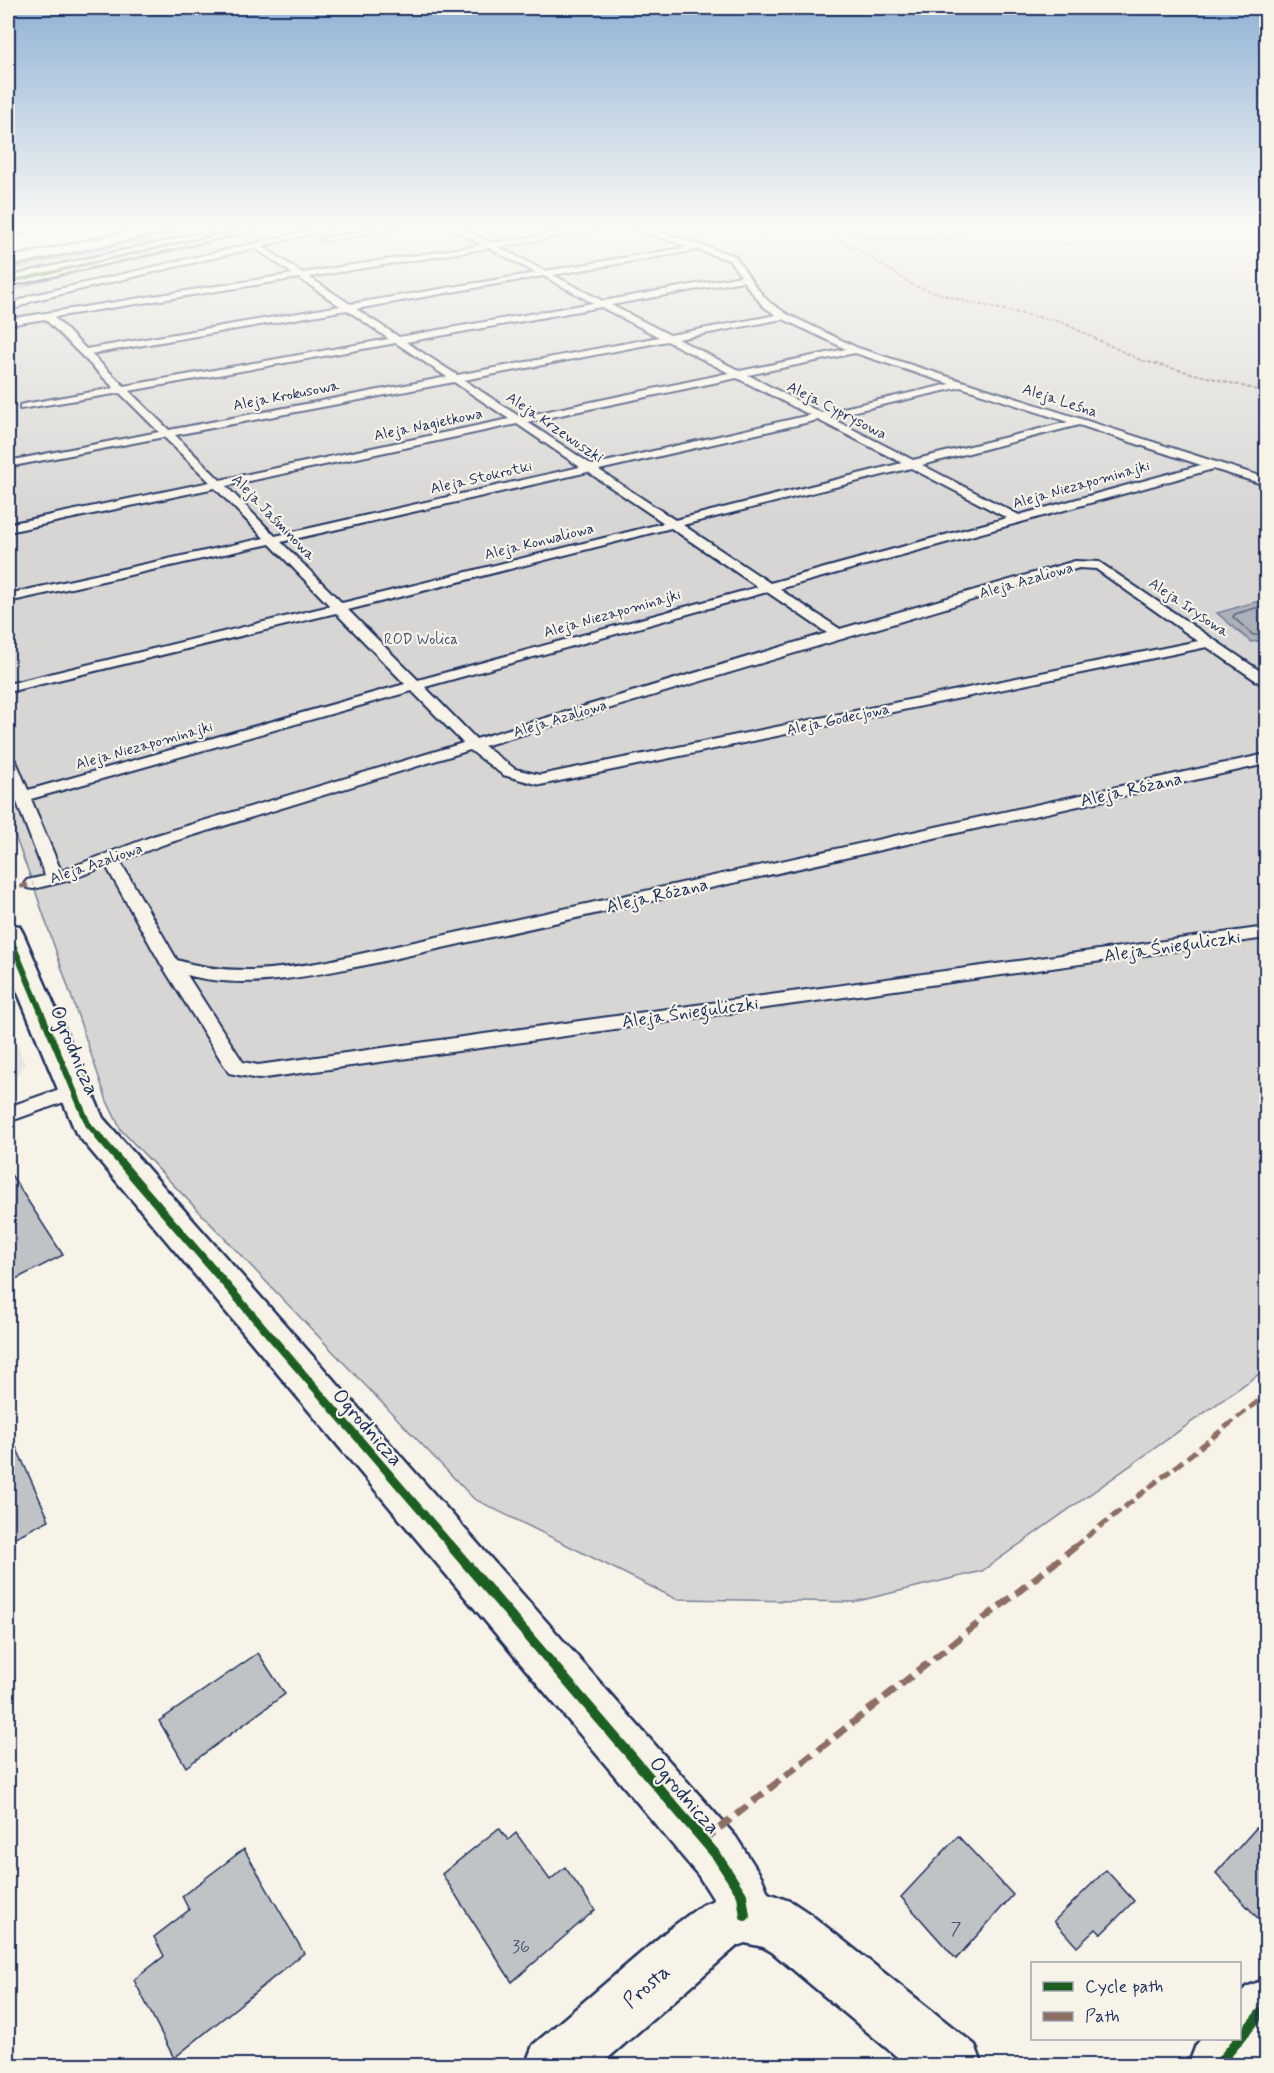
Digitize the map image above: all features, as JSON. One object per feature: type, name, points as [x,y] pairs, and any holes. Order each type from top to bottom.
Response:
[{"type":"main road","name":"Ogrodnicza","points":[[8,933],[88,1124],[717,1856],[742,1895],[745,1916]]},
{"type":"main road","name":"Prosta","points":[[554,2066],[721,1924],[745,1916]]},
{"type":"main road","points":[[745,1916],[773,1921],[791,1933],[954,2066]]},
{"type":"main road","points":[[1241,2037],[1266,2007]]},
{"type":"main road","points":[[1217,2066],[1239,2040]]},
{"type":"lane","name":"Aleja Jaśminowa","points":[[54,323],[218,484],[473,745]]},
{"type":"lane","points":[[86,352],[253,323]]},
{"type":"lane","name":"Aleja Krzewuszki","points":[[372,323],[838,634]]},
{"type":"lane","points":[[24,407],[495,323]]},
{"type":"lane","name":"Aleja Cyprysowa","points":[[637,323],[1017,519]]},
{"type":"lane","name":"Aleja Krokusowa","points":[[8,465],[748,323]]},
{"type":"lane","name":"Aleja Leśna","points":[[798,323],[855,350],[1266,482]]},
{"type":"lane","name":"Aleja Nagietkowa","points":[[8,528],[855,350]]},
{"type":"lane","name":"Aleja Stokrotki","points":[[8,598],[962,384]]},
{"type":"lane","name":"Aleja Konwaliowa","points":[[8,688],[340,608],[1078,422]]},
{"type":"lane","name":"Aleja Niezapominajki","points":[[22,797],[416,685],[1213,465]]},
{"type":"lane","name":"Aleja Azaliowa","points":[[33,884],[111,859],[159,840],[838,634],[1079,564],[1091,564]]},
{"type":"lane","name":"Aleja Irysowa","points":[[1091,564],[1099,566],[1266,681]]},
{"type":"lane","name":"Aleja Godecjowa","points":[[473,745],[509,772],[540,780],[1211,642]]},
{"type":"lane","name":"Aleja Różana","points":[[170,964],[207,975],[250,976],[295,972],[366,959],[1263,760],[1266,777]]},
{"type":"lane","points":[[8,761],[55,878]]},
{"type":"lane","points":[[111,859],[170,964]]},
{"type":"lane","name":"Aleja Śnieguliczki","points":[[170,964],[236,1068],[258,1072],[1266,933]]},
{"type":"lane","points":[[8,1115],[74,1091]]},
{"type":"shaded area","points":[[8,1020],[25,1065],[8,1086]]},
{"type":"green space","name":"ROD Wolica","points":[[8,323],[1266,323],[1266,1369],[982,1571],[854,1602],[676,1599],[474,1499],[121,1130],[107,1101],[8,817]]},
{"type":"water","points":[[1266,599],[1266,640],[1251,642],[1217,613]]},
{"type":"building","points":[[8,1170],[63,1255],[8,1283]]},
{"type":"building","points":[[8,1429],[49,1520],[8,1541]]},
{"type":"building","points":[[258,1653],[285,1694],[186,1767],[159,1721]]},
{"type":"building","points":[[1266,1817],[1266,1927],[1216,1873]]},
{"type":"building","points":[[499,1828],[508,1840],[516,1833],[550,1880],[565,1867],[595,1910],[512,1982],[442,1874]]},
{"type":"building","points":[[958,1836],[1013,1895],[956,1959],[901,1897]]},
{"type":"building","points":[[244,1849],[304,1953],[174,2058],[134,1980],[164,1956],[154,1937],[189,1910],[182,1896]]},
{"type":"building","points":[[1106,1870],[1134,1901],[1101,1934],[1096,1929],[1077,1947],[1054,1921]]},
{"type":"marked path","points":[[1063,323],[1140,360],[1266,392]]},
{"type":"marked path","points":[[1260,408],[1266,408]]},
{"type":"marked path","points":[[8,889],[33,884]]},
{"type":"marked path","points":[[703,1841],[1266,1395]]},
{"type":"cycle path","points":[[8,933],[88,1124],[717,1856],[742,1895],[745,1916]]},
{"type":"cycle path","points":[[1241,2037],[1266,2007]]},
{"type":"cycle path","points":[[1217,2066],[1239,2040]]}]
